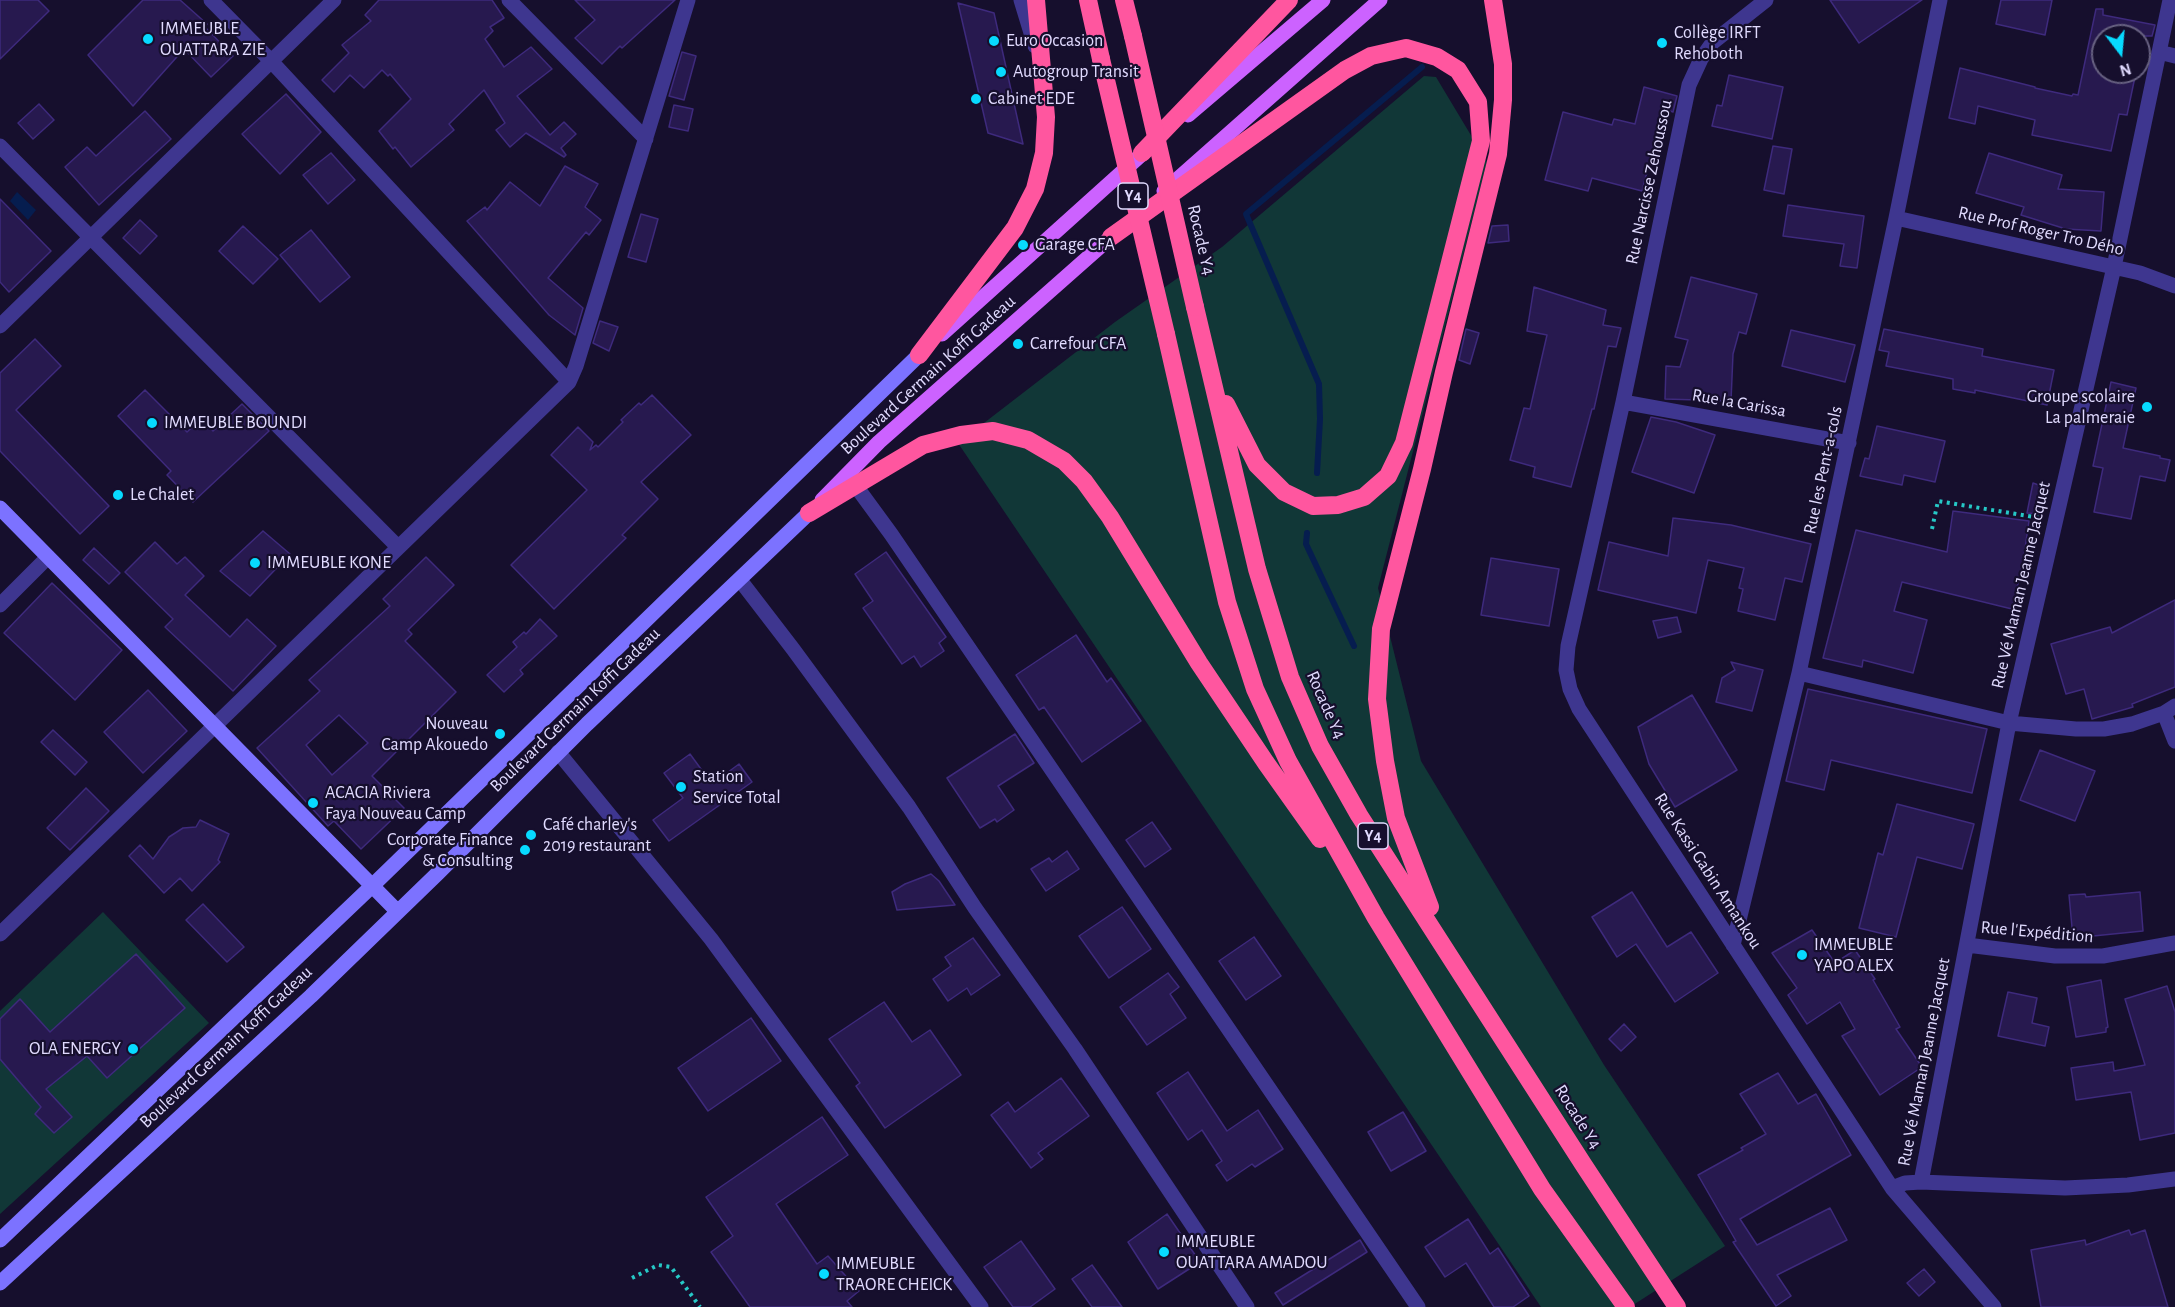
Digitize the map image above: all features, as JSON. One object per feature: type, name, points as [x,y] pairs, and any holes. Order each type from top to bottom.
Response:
[{"type":"highway","points":[[919,355],[1015,228],[1035,189],[1044,153],[1046,117],[1036,0]]},
{"type":"highway","name":"Y4","points":[[1088,0],[1227,602],[1255,690],[1288,761],[1376,918],[1542,1189],[1626,1307]]},
{"type":"highway","name":"Rocade Y4","points":[[1124,0],[1257,569],[1290,677],[1320,746],[1359,814],[1677,1307]]},
{"type":"highway","points":[[1142,153],[1289,0]]},
{"type":"highway","points":[[1465,979],[1424,895],[1396,818],[1377,699],[1381,629],[1498,154],[1503,99],[1503,64],[1493,0]]},
{"type":"highway","points":[[1111,237],[1345,70],[1371,56],[1406,48],[1437,57],[1458,70],[1478,102],[1481,141],[1404,442],[1388,476],[1364,497],[1338,505],[1313,506],[1284,492],[1257,465],[1232,418],[1208,362]]},
{"type":"highway","points":[[809,513],[852,480],[923,445],[961,435],[993,431],[1028,440],[1064,461],[1084,481],[1110,517],[1200,663],[1259,753],[1376,918]]},
{"type":"main road","points":[[1142,153],[1323,0]]},
{"type":"main road","points":[[1111,237],[1380,0]]},
{"type":"main road","name":"Boulevard Germain Koffi Gadeau","points":[[0,1240],[372,886],[919,355],[1142,153]]},
{"type":"main road","name":"Boulevard Germain Koffi Gadeau","points":[[852,480],[879,442],[1111,237]]},
{"type":"main road","points":[[0,508],[397,911]]},
{"type":"main road","name":"Boulevard Germain Koffi Gadeau","points":[[0,1283],[311,996],[558,752],[809,513]]},
{"type":"street","points":[[211,0],[271,61],[569,382]]},
{"type":"street","points":[[0,326],[334,0]]},
{"type":"street","points":[[509,0],[646,139]]},
{"type":"street","points":[[0,934],[569,382],[576,366],[688,0]]},
{"type":"street","points":[[1021,0],[1042,70]]},
{"type":"street","name":"Rue Narcisse Zehoussou","points":[[1623,402],[1689,85],[1701,59],[1713,42],[1766,0]]},
{"type":"street","name":"Rue les Pent-a-cols","points":[[1733,945],[1799,673],[1940,0]]},
{"type":"street","name":"Rue Vé Maman Jeanne Jacquet","points":[[1921,1182],[2009,723],[2114,267],[2170,0]]},
{"type":"street","points":[[2158,52],[2175,56]]},
{"type":"street","points":[[0,146],[398,547]]},
{"type":"street","name":"Rue Prof Roger Tro Dého","points":[[1896,218],[2140,273],[2175,286]]},
{"type":"street","name":"Rue la Carissa","points":[[1623,402],[1849,442]]},
{"type":"street","name":"Rue Kassi Gabin Amankou","points":[[1623,402],[1568,646],[1566,670],[1570,689],[1579,709],[1892,1188],[1994,1307]]},
{"type":"street","points":[[852,480],[1418,1307]]},
{"type":"street","points":[[0,605],[48,557]]},
{"type":"street","points":[[740,580],[793,648],[909,807],[975,908],[1075,1049],[1247,1307]]},
{"type":"street","points":[[1799,673],[2009,723],[2104,729],[2132,724],[2170,710],[2175,741]]},
{"type":"street","points":[[558,752],[711,939],[981,1307]]},
{"type":"street","name":"Rue l'Expédition","points":[[1967,945],[2055,957],[2091,956],[2152,949],[2175,943]]},
{"type":"street","points":[[1892,1188],[1921,1182],[2065,1188],[2128,1185],[2175,1179]]},
{"type":"path","points":[[1932,529],[1938,501],[2040,518],[2042,514]]},
{"type":"path","points":[[632,1278],[658,1265],[664,1264],[672,1267],[700,1307]]},
{"type":"green space","points":[[1424,76],[1436,77],[1487,162],[1378,588],[1421,761],[1604,1065],[1725,1246],[1630,1307],[1541,1307],[958,443],[1115,322],[1222,247]]},
{"type":"green space","points":[[103,912],[209,1023],[0,1214],[0,1011]]},
{"type":"water","points":[[17,192],[36,210],[28,220],[10,201]]},
{"type":"building","points":[[0,0],[38,0],[49,11],[0,59]]},
{"type":"building","name":"IMMEUBLE OUATTARA ZIE","points":[[143,0],[180,0],[207,24],[205,27],[233,56],[211,77],[184,49],[133,106],[88,55]]},
{"type":"building","points":[[379,0],[492,0],[504,18],[490,27],[493,31],[485,39],[504,67],[531,47],[552,69],[517,96],[550,135],[564,122],[576,134],[561,148],[566,155],[564,157],[526,133],[510,147],[496,130],[505,123],[484,90],[449,124],[454,130],[411,167],[379,131],[411,99],[390,74],[388,76],[382,70],[364,88],[350,75],[334,92],[322,80],[349,53],[342,45],[371,21],[365,15]]},
{"type":"building","points":[[575,0],[675,0],[602,64],[575,38],[595,20]]},
{"type":"building","points":[[1830,0],[1922,0],[1859,43]]},
{"type":"building","points":[[2001,0],[2052,0],[2045,35],[1996,24]]},
{"type":"building","points":[[958,3],[994,13],[1023,144],[988,133]]},
{"type":"building","points":[[2096,9],[2103,9],[2103,15],[2150,24],[2093,24]]},
{"type":"building","points":[[2151,24],[2155,25],[2151,36]]},
{"type":"building","points":[[2091,33],[2091,84],[2133,84],[2127,115],[2119,114],[2111,151],[2032,135],[2035,120],[1978,106],[1975,124],[1949,118],[1960,68],[2035,88],[2072,96],[2073,94],[2078,95]]},
{"type":"building","points":[[682,52],[696,56],[684,100],[669,96]]},
{"type":"building","points":[[1729,75],[1783,87],[1772,139],[1712,126],[1717,105],[1722,106]]},
{"type":"building","points":[[1644,87],[1677,96],[1673,112],[1664,109],[1642,191],[1592,178],[1588,191],[1545,180],[1563,112],[1612,125],[1614,119],[1635,124]]},
{"type":"building","points":[[286,94],[321,132],[280,174],[242,134]]},
{"type":"building","points":[[39,104],[54,120],[33,139],[18,123]]},
{"type":"building","points":[[674,105],[693,109],[688,131],[669,127]]},
{"type":"building","points":[[145,111],[171,139],[99,205],[65,167],[87,147],[96,156]]},
{"type":"building","points":[[1773,146],[1792,149],[1784,194],[1764,190]]},
{"type":"building","points":[[331,153],[355,180],[328,204],[303,175]]},
{"type":"building","points":[[1989,153],[2062,175],[2058,189],[2104,192],[2101,231],[2066,229],[2021,215],[2024,207],[1976,193]]},
{"type":"building","points":[[565,166],[598,184],[585,207],[601,220],[589,235],[586,232],[548,278],[583,308],[575,335],[549,315],[467,221],[485,207],[487,210],[510,182],[540,206]]},
{"type":"building","points":[[0,199],[51,251],[9,292],[0,282]]},
{"type":"building","points":[[1788,205],[1864,216],[1857,268],[1840,266],[1844,244],[1783,236]]},
{"type":"building","points":[[641,214],[658,219],[646,262],[628,257]]},
{"type":"building","points":[[140,220],[157,236],[140,254],[123,238]]},
{"type":"building","points":[[1508,225],[1509,241],[1488,243],[1492,226]]},
{"type":"building","points":[[243,226],[278,259],[253,284],[219,251]]},
{"type":"building","points":[[311,230],[350,277],[320,302],[280,255]]},
{"type":"building","points":[[1691,277],[1757,294],[1746,334],[1739,332],[1733,354],[1731,401],[1665,399],[1666,366],[1680,367],[1688,340],[1675,337]]},
{"type":"building","points":[[1534,287],[1606,310],[1603,325],[1621,328],[1616,347],[1608,346],[1594,409],[1592,409],[1571,487],[1533,477],[1535,467],[1510,460],[1524,408],[1530,409],[1547,335],[1527,331]]},
{"type":"building","points":[[600,321],[618,327],[609,351],[593,343]]},
{"type":"building","points":[[1466,329],[1479,333],[1470,364],[1459,360]]},
{"type":"building","points":[[1884,329],[1983,349],[1982,356],[2054,370],[2047,405],[1975,390],[1975,393],[1953,389],[1953,379],[1886,366],[1889,352],[1879,350]]},
{"type":"building","points":[[1791,330],[1855,345],[1845,382],[1782,366]]},
{"type":"building","points":[[35,339],[61,366],[16,410],[109,506],[80,534],[0,451],[0,373]]},
{"type":"building","points":[[2111,382],[2136,388],[2123,448],[2170,460],[2165,481],[2140,476],[2131,519],[2094,512],[2103,468],[2093,466]]},
{"type":"building","points":[[145,390],[187,432],[201,419],[213,431],[242,404],[269,431],[193,502],[167,475],[171,471],[118,416]]},
{"type":"building","points":[[652,395],[691,435],[641,482],[658,499],[622,535],[626,538],[554,609],[511,565],[587,490],[551,455],[578,427],[593,442],[590,450],[596,445],[598,447],[623,422],[621,420],[639,403],[641,405]]},
{"type":"building","points":[[1651,417],[1676,422],[1715,435],[1694,493],[1632,472]]},
{"type":"building","points":[[1877,426],[1945,441],[1935,482],[1904,475],[1902,485],[1860,476],[1865,458],[1869,459]]},
{"type":"building","points":[[2033,483],[2047,488],[2042,514],[2027,513]]},
{"type":"building","points":[[1953,511],[2029,521],[2023,562],[2012,609],[1902,582],[1894,611],[1927,620],[1913,673],[1863,660],[1862,667],[1823,658],[1856,530],[1947,552]]},
{"type":"building","points":[[1673,518],[1731,525],[1811,544],[1802,582],[1785,578],[1775,620],[1738,611],[1743,589],[1739,588],[1744,568],[1708,560],[1696,613],[1598,590],[1609,542],[1668,556]]},
{"type":"building","name":"IMMEUBLE KONE","points":[[263,531],[290,554],[250,596],[220,571]]},
{"type":"building","points":[[155,542],[177,564],[185,557],[204,576],[185,595],[230,637],[247,619],[276,646],[233,691],[165,627],[173,619],[125,572]]},
{"type":"building","points":[[94,548],[120,573],[109,584],[83,560]]},
{"type":"building","points":[[886,552],[946,637],[939,643],[944,651],[921,667],[914,656],[902,664],[863,608],[873,601],[855,574]]},
{"type":"building","points":[[426,557],[454,585],[408,630],[412,634],[405,641],[456,692],[372,776],[404,808],[361,849],[334,821],[328,826],[257,748],[320,691],[309,680],[390,606],[383,599]],"holes":[[[339,715],[368,743],[332,775],[306,745]]]},
{"type":"building","points":[[1491,558],[1559,569],[1549,626],[1481,615]]},
{"type":"building","points":[[52,583],[122,650],[75,700],[4,633]]},
{"type":"building","points":[[2175,600],[2175,687],[2132,704],[2133,707],[2092,719],[2084,689],[2066,694],[2051,644],[2110,627],[2112,633]]},
{"type":"building","points":[[1677,617],[1681,632],[1658,638],[1653,621]]},
{"type":"building","points":[[540,619],[557,636],[520,670],[523,674],[504,692],[487,675],[517,647],[513,642],[524,632],[526,634]]},
{"type":"building","points":[[1076,635],[1107,682],[1111,678],[1141,721],[1082,762],[1044,707],[1039,710],[1016,675]]},
{"type":"building","points":[[1731,662],[1763,670],[1752,711],[1716,702],[1722,678],[1735,670]]},
{"type":"building","points":[[1808,689],[1987,729],[1972,793],[1831,760],[1824,790],[1786,781]]},
{"type":"building","points":[[148,690],[187,731],[143,773],[104,732]]},
{"type":"building","points":[[1692,695],[1737,770],[1675,807],[1649,764],[1638,727]]},
{"type":"building","points":[[53,730],[87,762],[75,775],[41,742]]},
{"type":"building","points":[[1015,734],[1034,763],[998,786],[1014,810],[997,822],[995,819],[980,828],[947,778]]},
{"type":"building","points":[[2040,750],[2095,771],[2075,821],[2020,800]]},
{"type":"building","points":[[690,754],[709,780],[714,777],[716,781],[739,764],[752,782],[669,841],[653,820],[683,798],[664,773]]},
{"type":"building","points":[[86,788],[109,811],[70,850],[47,828]]},
{"type":"building","points":[[1897,804],[1974,824],[1962,869],[1917,857],[1896,937],[1859,928],[1878,853],[1883,855]]},
{"type":"building","points":[[200,820],[229,834],[218,860],[220,862],[192,891],[180,878],[164,893],[129,856],[140,845],[153,859],[169,837],[183,828],[196,827]]},
{"type":"building","points":[[1152,822],[1171,849],[1145,867],[1126,840]]},
{"type":"building","points":[[1067,851],[1079,869],[1046,891],[1031,869],[1049,858],[1052,862]]},
{"type":"building","points":[[931,874],[939,881],[955,905],[897,910],[892,892],[905,884]]},
{"type":"building","points":[[1632,892],[1667,947],[1691,932],[1718,973],[1675,1002],[1636,944],[1617,957],[1592,917]]},
{"type":"building","points":[[2140,892],[2143,931],[2073,938],[2069,895],[2085,894],[2086,897]]},
{"type":"building","points":[[203,904],[244,947],[227,962],[186,920]]},
{"type":"building","points":[[1122,907],[1151,949],[1109,978],[1079,936]]},
{"type":"building","points":[[1812,930],[1835,963],[1855,950],[1875,979],[1873,980],[1900,1027],[1896,1029],[1922,1067],[1880,1095],[1842,1036],[1855,1029],[1840,1002],[1807,1024],[1788,995],[1797,988],[1772,953]]},
{"type":"building","points":[[1254,937],[1281,976],[1246,1000],[1219,961]]},
{"type":"building","points":[[973,938],[1000,975],[971,995],[967,988],[948,1001],[933,979],[951,966],[945,957]]},
{"type":"building","points":[[136,954],[185,1008],[107,1078],[87,1056],[46,1089],[72,1117],[54,1133],[35,1114],[41,1107],[0,1059],[0,1019],[20,999],[50,1032]]},
{"type":"building","points":[[1168,973],[1179,987],[1170,994],[1186,1018],[1147,1045],[1120,1007]]},
{"type":"building","points":[[2101,980],[2108,1027],[2106,1032],[2076,1037],[2067,987]]},
{"type":"building","points":[[2167,986],[2175,1012],[2175,1133],[2140,1140],[2131,1092],[2076,1100],[2071,1068],[2113,1062],[2114,1071],[2145,1065],[2125,999]]},
{"type":"building","points":[[2008,992],[2037,998],[2032,1023],[2049,1027],[2045,1046],[1998,1036]]},
{"type":"building","points":[[884,1002],[912,1042],[930,1030],[961,1075],[885,1128],[856,1086],[860,1083],[829,1039]]},
{"type":"building","points":[[751,1018],[781,1061],[708,1111],[678,1068]]},
{"type":"building","points":[[1624,1024],[1636,1037],[1621,1051],[1609,1039]]},
{"type":"building","points":[[1188,1072],[1227,1131],[1258,1110],[1283,1149],[1255,1167],[1252,1164],[1227,1181],[1216,1165],[1222,1161],[1202,1130],[1188,1140],[1157,1093]]},
{"type":"building","points":[[1778,1073],[1798,1104],[1816,1094],[1851,1155],[1740,1219],[1757,1245],[1830,1208],[1847,1240],[1777,1275],[1791,1296],[1776,1306],[1733,1242],[1736,1241],[1698,1175],[1743,1150],[1741,1148],[1766,1134],[1740,1094]]},
{"type":"building","points":[[1061,1078],[1089,1116],[1038,1153],[1043,1159],[1031,1168],[991,1115],[1008,1102],[1015,1112]]},
{"type":"building","points":[[1403,1112],[1426,1151],[1391,1171],[1368,1132]]},
{"type":"building","points":[[822,1117],[848,1155],[776,1204],[817,1264],[828,1256],[859,1291],[847,1301],[852,1307],[750,1307],[711,1252],[733,1236],[706,1197]]},
{"type":"building","name":"IMMEUBLE OUATTARA AMADOU","points":[[1167,1214],[1200,1262],[1158,1289],[1128,1242]]},
{"type":"building","points":[[1468,1219],[1490,1254],[1498,1248],[1529,1296],[1513,1307],[1494,1307],[1466,1263],[1445,1277],[1425,1247]]},
{"type":"building","points":[[2129,1230],[2131,1235],[2145,1230],[2168,1307],[2041,1307],[2031,1250],[2085,1240],[2086,1245]]},
{"type":"building","points":[[1360,1240],[1367,1252],[1283,1305],[1275,1293]]},
{"type":"building","points":[[1021,1241],[1055,1289],[1030,1307],[1013,1307],[984,1267]]},
{"type":"building","points":[[1092,1265],[1122,1307],[1092,1307],[1072,1279]]},
{"type":"building","points":[[1924,1269],[1935,1282],[1919,1296],[1907,1283]]},
{"type":"waterway","points":[[1317,473],[1319,384],[1246,214],[1422,67]]},
{"type":"waterway","points":[[1307,533],[1306,544],[1354,646]]},
{"type":"place","name":"IMMEUBLE OUATTARA ZIE","points":[[148,39]]},
{"type":"place","name":"Euro Occasion","points":[[994,41]]},
{"type":"place","name":"Collège IRFT Rehoboth","points":[[1662,43]]},
{"type":"place","name":"Autogroup Transit","points":[[1001,72]]},
{"type":"place","name":"Cabinet EDE","points":[[976,99]]},
{"type":"place","name":"Garage CFA","points":[[1023,245]]},
{"type":"place","name":"Carrefour CFA","points":[[1018,344]]},
{"type":"place","name":"Groupe scolaire La palmeraie","points":[[2147,407]]},
{"type":"place","name":"IMMEUBLE BOUNDI","points":[[152,423]]},
{"type":"place","name":"Le Chalet","points":[[118,495]]},
{"type":"place","name":"IMMEUBLE KONE","points":[[255,563]]},
{"type":"place","name":"Nouveau Camp Akouedo","points":[[500,734]]},
{"type":"place","name":"Station Service Total","points":[[681,787]]},
{"type":"place","name":"ACACIA Riviera Faya Nouveau Camp","points":[[313,803]]},
{"type":"place","name":"Café charley's 2019 restaurant","points":[[531,835]]},
{"type":"place","name":"Corporate Finance & Consulting","points":[[525,850]]},
{"type":"place","name":"IMMEUBLE YAPO ALEX","points":[[1802,955]]},
{"type":"place","name":"OLA ENERGY","points":[[133,1049]]},
{"type":"place","name":"IMMEUBLE OUATTARA AMADOU","points":[[1164,1252]]},
{"type":"place","name":"IMMEUBLE TRAORE CHEICK","points":[[824,1274]]}]
